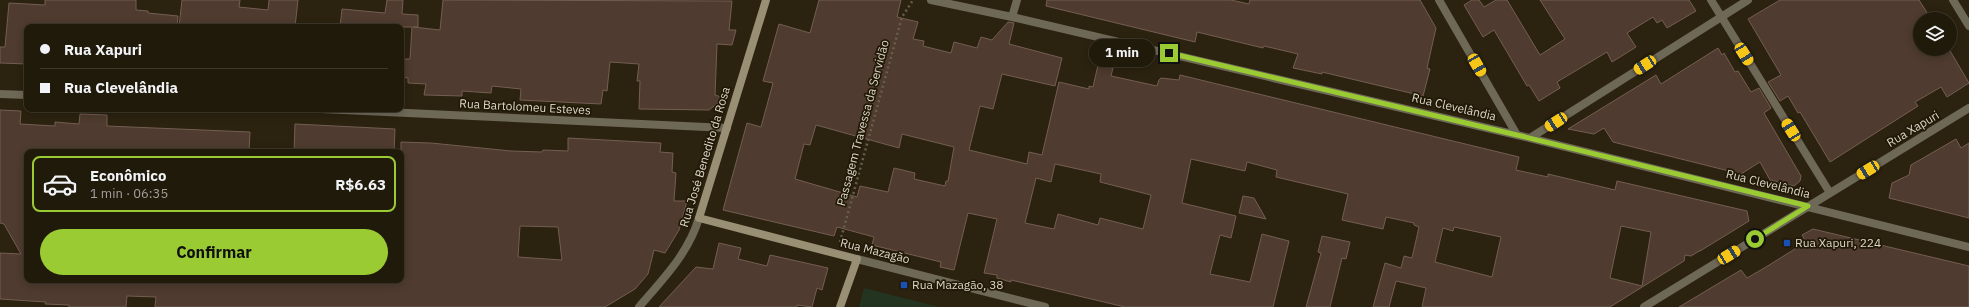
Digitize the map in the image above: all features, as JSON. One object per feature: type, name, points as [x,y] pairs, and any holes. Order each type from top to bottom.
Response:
[{"type":"street","name":"Rua José Benedito da Rosa","points":[[639,307],[685,252],[695,232],[766,0]]},
{"type":"street","name":"Rua Clevelândia","points":[[931,0],[1012,17],[1530,138],[1969,246]]},
{"type":"street","points":[[1012,17],[1017,0]]},
{"type":"street","points":[[1439,0],[1517,135]]},
{"type":"street","points":[[1711,0],[1830,193]]},
{"type":"street","points":[[1530,138],[1748,0]]},
{"type":"street","points":[[1953,0],[1969,26]]},
{"type":"street","points":[[0,94],[24,95]]},
{"type":"street","name":"Rua Xapuri","points":[[1644,307],[1969,108]]},
{"type":"street","name":"Rua Bartolomeu Esteves","points":[[385,112],[727,128]]},
{"type":"street","name":"Rua Mazagão","points":[[699,218],[1045,307]]},
{"type":"street","points":[[840,307],[857,259]]},
{"type":"path","name":"Passagem Travessa da Servidão","points":[[837,254],[902,17],[913,0]]},
{"type":"green space","points":[[864,288],[939,307],[859,307]]},
{"type":"building","points":[[45,0],[136,0],[136,10],[148,11],[148,13],[178,16],[177,24],[24,24],[24,64],[0,63],[0,47],[5,47],[9,3],[45,5]]},
{"type":"building","points":[[182,0],[240,0],[239,7],[268,10],[269,0],[298,0],[295,24],[179,24]]},
{"type":"building","points":[[387,0],[403,0],[402,14],[418,15],[418,27],[413,27],[440,30],[443,0],[732,1],[729,30],[736,30],[732,45],[717,44],[715,95],[724,98],[709,110],[639,109],[640,81],[637,81],[639,64],[610,62],[607,91],[603,90],[601,104],[520,100],[521,89],[492,86],[491,93],[462,91],[462,96],[424,95],[426,84],[408,83],[408,78],[404,77],[404,59],[410,59],[412,27],[404,27],[404,24],[340,24],[342,9],[385,13]]},
{"type":"building","points":[[819,0],[901,0],[897,17],[918,22],[913,39],[924,41],[923,46],[951,53],[954,42],[977,48],[981,37],[992,40],[1008,22],[1014,23],[1009,44],[1062,58],[1055,86],[1002,74],[993,109],[980,106],[969,150],[1027,164],[1029,152],[1042,155],[1059,82],[1089,89],[1089,86],[1093,87],[1098,65],[1113,68],[1111,76],[1157,86],[1161,78],[1179,80],[1180,75],[1519,157],[1516,170],[1548,177],[1548,174],[1615,190],[1617,181],[1747,211],[1749,221],[1691,256],[1685,255],[1684,261],[1610,307],[1422,307],[1426,288],[1396,281],[1389,307],[1373,307],[1385,263],[1401,268],[1404,256],[1412,258],[1419,227],[1414,225],[1414,223],[1386,217],[1383,229],[1342,220],[1348,194],[1276,177],[1277,170],[1247,162],[1245,171],[1191,159],[1182,203],[1236,216],[1231,238],[1220,235],[1210,274],[1250,282],[1262,234],[1289,241],[1273,307],[1125,307],[1011,280],[1011,282],[997,278],[997,275],[984,273],[997,219],[968,213],[954,270],[940,267],[941,262],[872,245],[874,237],[837,227],[834,236],[723,210],[747,123],[761,127],[773,83],[763,81],[779,24],[810,33]],"holes":[[[816,125],[899,148],[902,134],[954,147],[948,181],[946,181],[945,186],[914,179],[915,173],[894,168],[888,192],[860,186],[857,197],[795,179],[804,144],[810,145]],[[1055,164],[1101,174],[1100,182],[1151,195],[1143,229],[1100,218],[1098,225],[1058,214],[1054,229],[1025,223],[1036,178],[1051,182]],[[1621,226],[1651,232],[1642,286],[1610,278]],[[1454,227],[1501,237],[1492,277],[1435,262],[1443,228],[1453,231]]]},
{"type":"building","points":[[1047,0],[1231,0],[1249,4],[1250,0],[1420,0],[1436,28],[1427,68],[1430,69],[1423,96],[1322,72],[1322,74],[1293,68],[1298,54],[1264,46],[1263,48],[1197,32],[1195,42],[1046,6]]},
{"type":"building","points":[[1472,0],[1479,0],[1484,7],[1496,0],[1507,0],[1540,55],[1565,39],[1540,0],[1689,0],[1696,11],[1667,28],[1662,20],[1657,23],[1653,17],[1627,33],[1636,47],[1612,62],[1607,52],[1557,82],[1560,88],[1539,101],[1529,85],[1527,86],[1494,30],[1483,37],[1464,5]]},
{"type":"building","points":[[1780,0],[1919,0],[1927,12],[1913,12],[1913,56],[1953,56],[1969,83],[1947,97],[1941,87],[1915,102],[1918,106],[1830,162],[1800,112],[1798,113],[1788,96],[1780,101],[1768,82],[1781,75],[1748,19]]},
{"type":"building","points":[[1718,48],[1722,55],[1724,53],[1735,72],[1738,71],[1751,92],[1759,88],[1771,108],[1764,113],[1801,176],[1800,181],[1794,186],[1770,180],[1760,162],[1741,174],[1613,142],[1604,128],[1594,134],[1568,129],[1656,75],[1661,84]]},
{"type":"building","points":[[0,110],[21,111],[20,124],[55,126],[55,122],[79,124],[80,114],[107,115],[107,126],[250,132],[249,149],[24,149],[24,283],[404,283],[404,149],[401,149],[401,142],[542,152],[543,150],[568,151],[568,138],[661,143],[660,152],[673,153],[672,172],[676,173],[674,201],[687,201],[679,230],[665,253],[654,250],[648,274],[635,289],[605,307],[155,307],[156,297],[127,296],[126,307],[69,307],[69,305],[45,304],[46,302],[0,299],[0,253],[21,254],[4,224],[0,223]],"holes":[[[520,226],[558,227],[562,260],[518,257]]]},
{"type":"building","points":[[295,124],[395,129],[394,149],[294,149]]},
{"type":"building","points":[[1956,139],[1961,148],[1969,143],[1969,218],[1889,198],[1892,183],[1909,175],[1911,165]]},
{"type":"building","points":[[1243,196],[1254,198],[1266,219],[1239,213]]},
{"type":"building","points":[[1813,229],[1969,266],[1969,307],[1679,307],[1741,270],[1747,278],[1766,267],[1806,242],[1802,235]]},
{"type":"building","points":[[1322,236],[1350,242],[1346,259],[1342,258],[1330,307],[1306,307],[1321,253],[1318,252]]},
{"type":"building","points":[[719,243],[741,248],[738,259],[767,266],[770,255],[828,268],[822,290],[817,288],[812,307],[797,305],[797,307],[659,307],[696,267],[713,269]]},
{"type":"place","name":"Rua Xapuri, 224","points":[[1787,243]]},
{"type":"place","name":"Rua Mazagão, 38","points":[[904,285]]},
{"type":"route","points":[[1169,53],[1530,138],[1808,206],[1755,239]]}]
